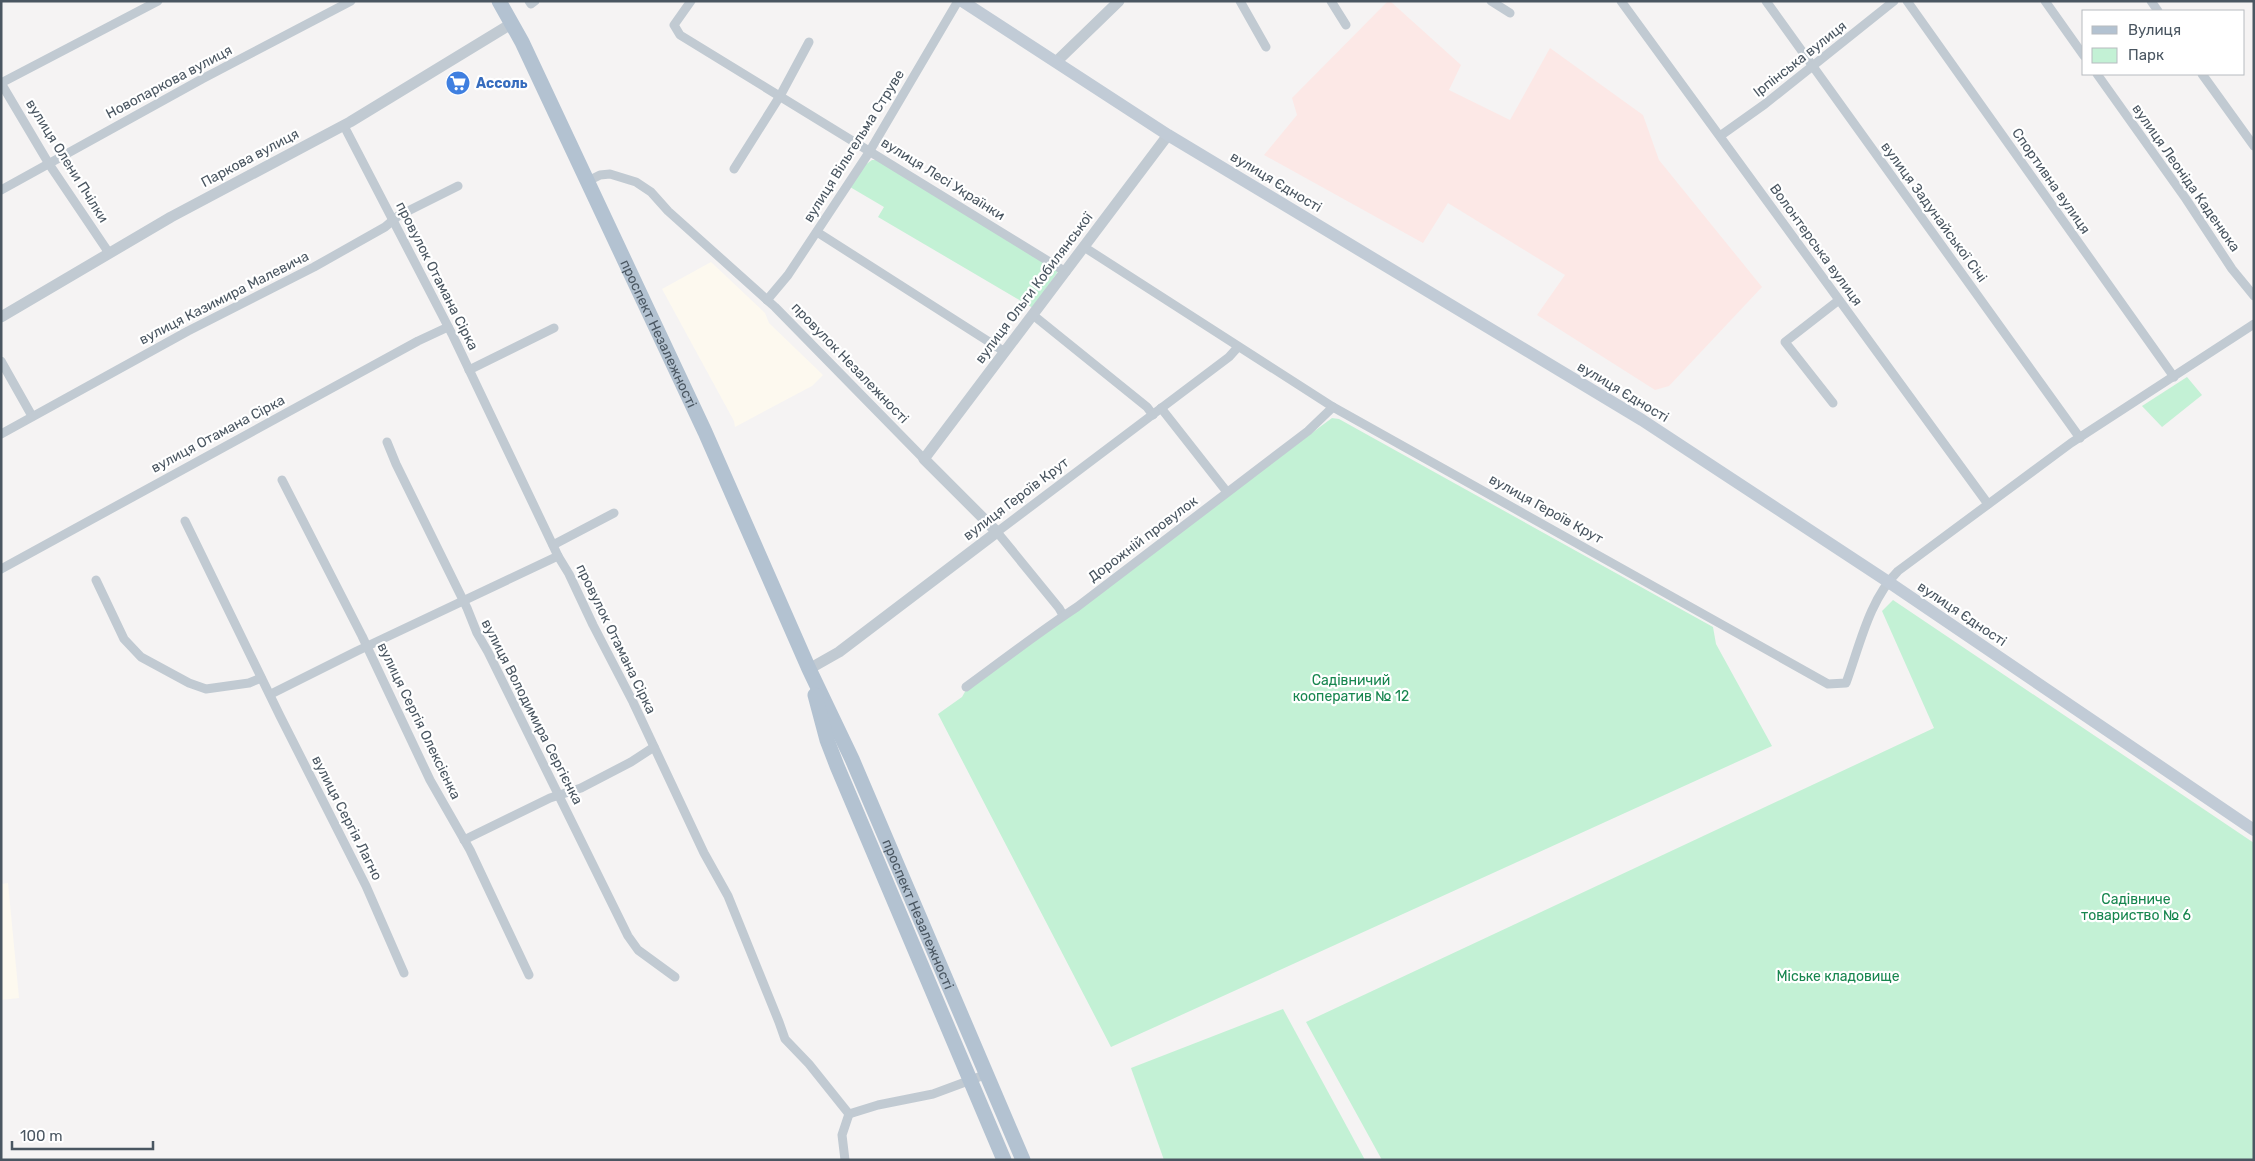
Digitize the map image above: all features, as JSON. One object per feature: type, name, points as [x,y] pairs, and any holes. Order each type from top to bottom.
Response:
[{"type":"main road","name":"проспект Незалежності","points":[[499,1],[588,181],[705,432],[809,669],[850,753],[1023,1160]]},
{"type":"main road","name":"вулиця Єдності","points":[[962,1],[1168,135],[1642,420],[1887,581],[2254,830]]},
{"type":"main road","name":"проспект Незалежності","points":[[809,669],[820,719],[834,760],[1004,1160]]},
{"type":"main road","points":[[834,760],[850,753]]},
{"type":"street","points":[[1,83],[158,1]]},
{"type":"street","name":"Новопаркова вулиця","points":[[1,190],[202,79],[351,1]]},
{"type":"street","points":[[529,1],[531,4],[535,1]]},
{"type":"street","name":"вулиця Лесі Українки","points":[[691,1],[674,24],[680,35],[1066,272]]},
{"type":"street","name":"вулиця Вільгельма Струве","points":[[766,300],[788,275],[870,150],[958,1]]},
{"type":"street","points":[[1056,62],[1119,1]]},
{"type":"street","points":[[1240,1],[1266,47]]},
{"type":"street","points":[[1331,1],[1346,25]]},
{"type":"street","points":[[1491,1],[1510,12]]},
{"type":"street","name":"Волонтерська вулиця","points":[[1622,1],[1710,126],[1720,136],[1988,504]]},
{"type":"street","name":"вулиця Задунайської Січі","points":[[1766,1],[2080,438]]},
{"type":"street","name":"Ірпінська вулиця","points":[[1720,136],[1812,67],[1894,1]]},
{"type":"street","name":"Спортивна вулиця","points":[[1907,1],[2174,377]]},
{"type":"street","points":[[2045,1],[2082,53]]},
{"type":"street","name":"Паркова вулиця","points":[[1,317],[171,218],[344,126],[511,24]]},
{"type":"street","points":[[734,169],[780,96],[809,42]]},
{"type":"street","name":"вулиця Леоніда Каденюка","points":[[2097,75],[2186,198],[2232,270],[2254,296]]},
{"type":"street","points":[[2203,75],[2254,146]]},
{"type":"street","name":"вулиця Олени Пчілки","points":[[1,83],[49,164],[109,254]]},
{"type":"street","name":"провулок Отамана Сірка","points":[[344,126],[448,327],[558,556],[569,574],[687,814],[704,853],[728,896],[780,1022],[785,1039],[809,1064],[849,1114]]},
{"type":"street","name":"вулиця Ольги Кобилянської","points":[[924,459],[1168,135]]},
{"type":"street","name":"провулок Незалежності","points":[[588,181],[600,175],[610,174],[627,178],[644,186],[674,217],[766,300],[997,532],[1059,608],[1062,615]]},
{"type":"street","name":"вулиця Казимира Малевича","points":[[1,434],[215,316],[266,293],[314,267],[458,186]]},
{"type":"street","points":[[817,232],[1005,352]]},
{"type":"street","name":"вулиця Героїв Крут","points":[[1084,247],[1332,408],[1828,684],[1846,683],[1877,598],[1887,581]]},
{"type":"street","points":[[1833,403],[1785,342],[1839,300]]},
{"type":"street","points":[[1033,315],[1147,407],[1153,414]]},
{"type":"street","points":[[1887,581],[1988,504],[2080,438],[2254,324]]},
{"type":"street","name":"вулиця Отамана Сірка","points":[[1,569],[133,495],[418,341],[448,327]]},
{"type":"street","points":[[469,370],[554,328]]},
{"type":"street","name":"вулиця Героїв Крут","points":[[809,669],[839,652],[1229,357],[1238,346]]},
{"type":"street","points":[[1,360],[32,416]]},
{"type":"street","points":[[1161,408],[1227,492]]},
{"type":"street","name":"Дорожній провулок","points":[[966,687],[1044,631],[1062,615],[1077,606],[1308,431],[1332,408]]},
{"type":"street","name":"вулиця Володимира Сергієнка","points":[[387,442],[462,601],[632,944],[645,956],[668,970],[675,977]]},
{"type":"street","name":"вулиця Сергія Олексієнка","points":[[282,480],[367,646],[430,780],[464,840],[529,975]]},
{"type":"street","points":[[553,545],[614,512]]},
{"type":"street","name":"вулиця Сергія Лагно","points":[[185,521],[370,895],[404,973]]},
{"type":"street","points":[[271,694],[367,646],[558,556]]},
{"type":"street","points":[[96,580],[124,639],[141,657],[189,683],[206,689],[249,683],[261,678]]},
{"type":"street","points":[[464,840],[596,780],[654,747]]},
{"type":"street","points":[[846,1160],[842,1135],[849,1114],[878,1105],[933,1094],[987,1074]]},
{"type":"shaded area","points":[[1388,1],[1461,65],[1449,90],[1510,120],[1550,48],[1643,115],[1659,160],[1762,287],[1669,386],[1655,390],[1537,315],[1565,275],[1448,203],[1423,243],[1264,155],[1297,115],[1292,98]]},
{"type":"shaded area","points":[[711,262],[765,313],[769,323],[823,375],[812,386],[735,427],[734,421],[662,289]]},
{"type":"shaded area","points":[[8,883],[19,998],[1,1000],[1,884]]},
{"type":"green space","points":[[872,160],[877,160],[1059,270],[1033,308],[878,217],[884,207],[850,187],[865,165]]},
{"type":"green space","points":[[2187,377],[2202,395],[2162,427],[2142,406]]},
{"type":"green space","name":"Садівничий кооператив № 12","points":[[1332,418],[1339,419],[1713,627],[1716,644],[1772,746],[1111,1047],[938,714],[962,697],[966,690]]},
{"type":"green space","name":"Міське кладовище","points":[[1893,600],[2254,843],[2254,1160],[1382,1160],[1306,1022],[1934,728],[1882,611]]},
{"type":"green space","points":[[1283,1009],[1365,1160],[1164,1160],[1131,1068]]},
{"type":"place","name":"Ассоль","points":[[458,83]]},
{"type":"park label","name":"Садівниче товариство № 6","points":[[2136,908]]}]
